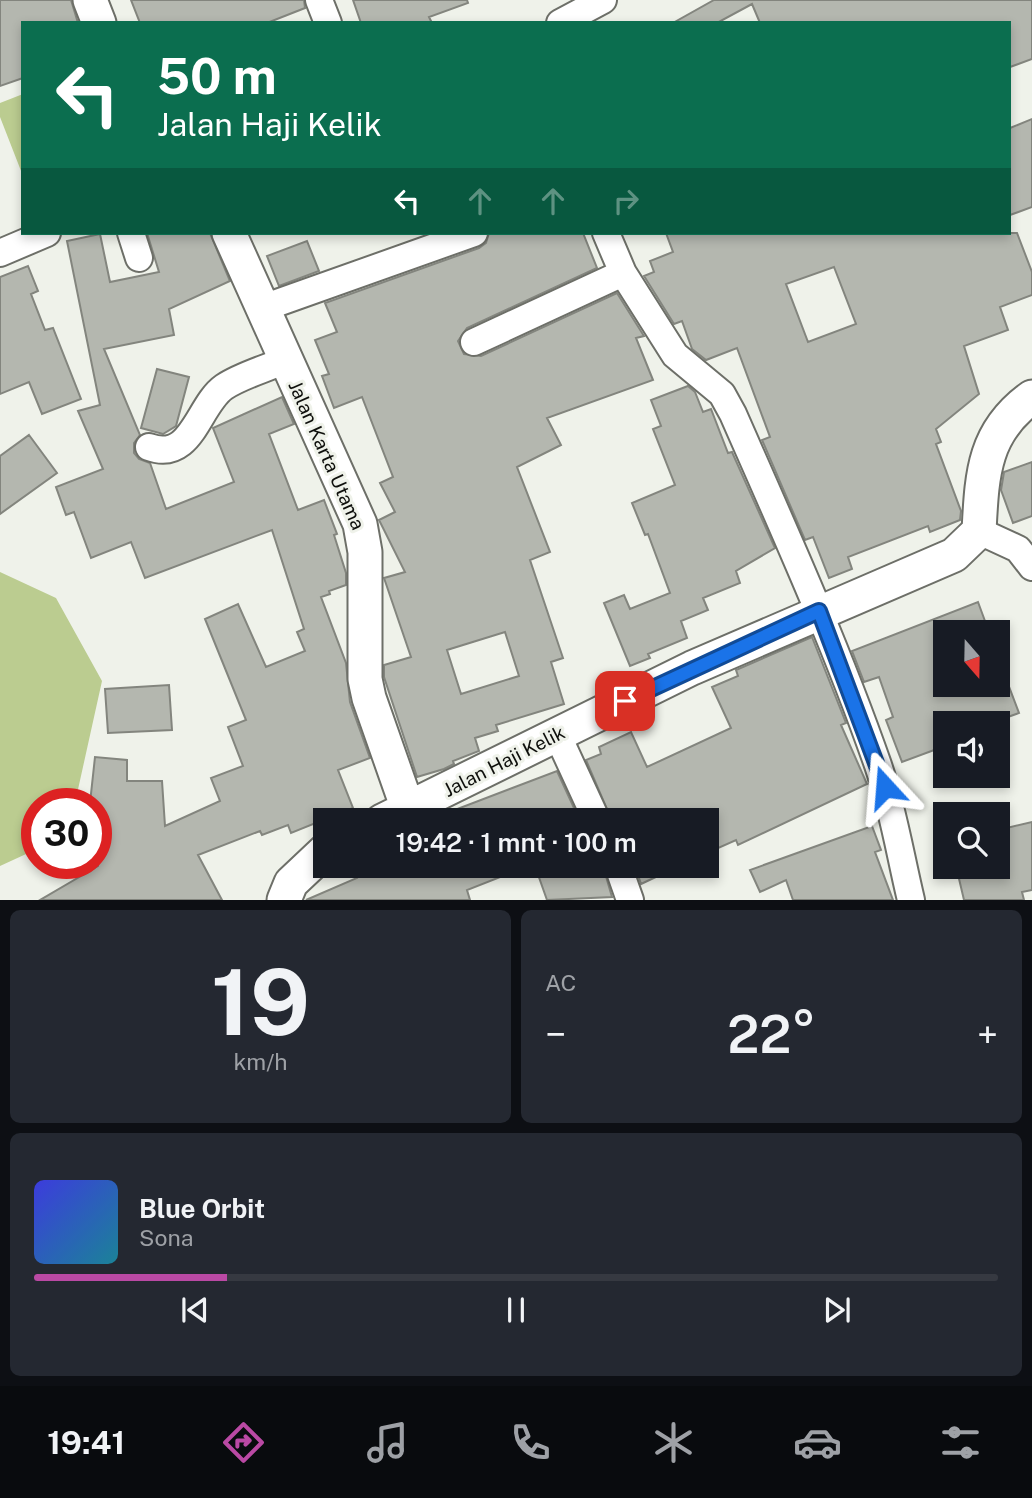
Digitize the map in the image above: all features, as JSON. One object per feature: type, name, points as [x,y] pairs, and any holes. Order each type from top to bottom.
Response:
[{"type":"street","points":[[90,0],[98,21]]},
{"type":"street","points":[[320,0],[327,21]]},
{"type":"street","points":[[557,0],[560,21]]},
{"type":"street","points":[[564,21],[603,0]]},
{"type":"street","points":[[0,253],[42,235]]},
{"type":"street","points":[[132,235],[139,258]]},
{"type":"street","name":"Jalan Karta Utama","points":[[230,235],[364,537],[365,679],[393,808]]},
{"type":"street","points":[[263,308],[468,235]]},
{"type":"street","points":[[607,235],[623,273],[675,355],[722,394],[819,611],[878,765],[911,900]]},
{"type":"street","points":[[474,342],[623,273]]},
{"type":"street","points":[[149,447],[157,450],[174,448],[201,420],[215,396],[224,387],[285,360]]},
{"type":"street","points":[[1032,397],[1014,410],[993,439],[982,477],[979,531],[1018,550],[1032,567]]},
{"type":"street","name":"Jalan Haji Kelik","points":[[409,808],[557,734],[819,611],[954,555],[979,531]]},
{"type":"street","points":[[557,734],[591,808]]},
{"type":"street","points":[[284,900],[291,883],[313,862]]},
{"type":"street","points":[[622,878],[630,900]]},
{"type":"green space","points":[[21,95],[21,171],[0,117],[0,103]]},
{"type":"green space","points":[[0,572],[56,598],[102,681],[78,788],[21,788],[21,856],[0,866]]},
{"type":"building","points":[[0,0],[71,0],[77,21],[21,21],[21,79],[0,86]]},
{"type":"building","points":[[131,0],[304,0],[305,8],[272,21],[139,21]]},
{"type":"building","points":[[353,0],[467,0],[468,3],[429,17],[431,21],[360,21]]},
{"type":"building","points":[[714,0],[1032,0],[1032,59],[1011,67],[1011,21],[759,21],[752,4],[721,21],[677,21]]},
{"type":"building","points":[[1032,119],[1032,207],[1011,215],[1011,128]]},
{"type":"building","points":[[1017,233],[1032,272],[1032,295],[1000,307],[1008,330],[964,346],[979,394],[936,429],[941,442],[936,444],[961,511],[960,520],[930,532],[928,526],[848,557],[852,569],[829,578],[813,537],[805,540],[762,440],[770,437],[737,348],[706,360],[692,349],[682,321],[674,324],[644,276],[654,272],[650,261],[673,252],[667,235]],"holes":[[[834,267],[856,324],[808,342],[786,284]]]},
{"type":"building","points":[[100,235],[110,282],[159,272],[148,235],[211,235],[230,281],[169,309],[174,335],[104,349],[140,435],[134,443],[134,453],[139,459],[150,463],[166,509],[234,482],[213,428],[282,397],[294,424],[269,434],[298,510],[324,500],[337,534],[334,535],[346,573],[346,585],[321,597],[346,663],[350,702],[370,758],[338,770],[353,808],[313,808],[313,824],[291,833],[288,825],[262,835],[260,831],[198,855],[222,900],[40,900],[76,879],[112,879],[112,788],[92,788],[95,757],[127,760],[127,781],[162,781],[165,826],[220,801],[211,778],[243,766],[228,727],[246,720],[205,619],[238,604],[266,667],[305,651],[297,632],[304,629],[272,530],[145,578],[131,542],[91,558],[74,512],[66,515],[56,487],[103,469],[78,411],[100,405],[67,241]]},
{"type":"building","points":[[488,235],[584,235],[597,268],[467,328],[458,341],[464,354],[481,356],[617,293],[644,336],[636,338],[653,380],[547,418],[561,445],[517,467],[550,552],[530,560],[563,658],[551,662],[564,704],[496,725],[498,731],[475,738],[479,751],[453,761],[454,764],[444,769],[417,777],[384,677],[384,665],[411,657],[384,578],[405,572],[379,520],[395,512],[380,483],[393,477],[362,397],[334,408],[322,376],[329,374],[315,340],[337,332],[325,303],[479,248],[486,243]],"holes":[[[505,632],[519,676],[461,694],[447,650]]]},
{"type":"building","points":[[307,241],[319,271],[279,286],[267,256]]},
{"type":"building","points":[[28,266],[38,291],[31,294],[45,330],[53,328],[81,399],[42,414],[29,382],[0,394],[0,277]]},
{"type":"building","points":[[157,369],[189,377],[176,426],[163,434],[141,428]]},
{"type":"building","points":[[688,386],[695,392],[703,412],[711,409],[728,453],[732,452],[775,548],[736,571],[740,583],[703,598],[708,610],[681,621],[687,638],[648,654],[650,658],[630,666],[604,603],[624,595],[630,609],[670,593],[648,534],[645,535],[632,503],[675,485],[653,429],[661,426],[651,400]]},
{"type":"building","points":[[29,435],[57,473],[0,514],[0,456]]},
{"type":"building","points":[[1032,462],[1032,516],[1013,523],[1001,490],[1004,472]]},
{"type":"building","points":[[978,602],[985,620],[933,620],[933,697],[1010,697],[1010,689],[1019,713],[1010,716],[1010,711],[933,711],[933,750],[902,762],[886,720],[893,717],[879,677],[864,682],[852,651]]},
{"type":"building","points":[[812,637],[846,723],[841,725],[867,784],[738,845],[736,840],[719,848],[719,808],[606,808],[586,760],[601,754],[599,747],[631,732],[647,767],[731,728],[712,687],[738,676],[736,670]]},
{"type":"building","points":[[169,685],[172,730],[108,733],[105,689]]},
{"type":"building","points":[[557,771],[574,808],[460,808]]},
{"type":"building","points":[[1032,822],[1032,890],[1022,892],[1024,900],[964,900],[959,879],[1010,879],[1010,827]]},
{"type":"building","points":[[872,826],[881,850],[875,852],[893,900],[793,900],[786,880],[760,892],[750,870]]},
{"type":"building","points":[[357,878],[498,878],[467,890],[470,900],[306,900]]},
{"type":"building","points":[[539,878],[606,878],[612,897],[547,900]]},
{"type":"building","points":[[639,878],[654,878],[641,884]]},
{"type":"route","points":[[625,701],[819,611],[885,787]]}]
